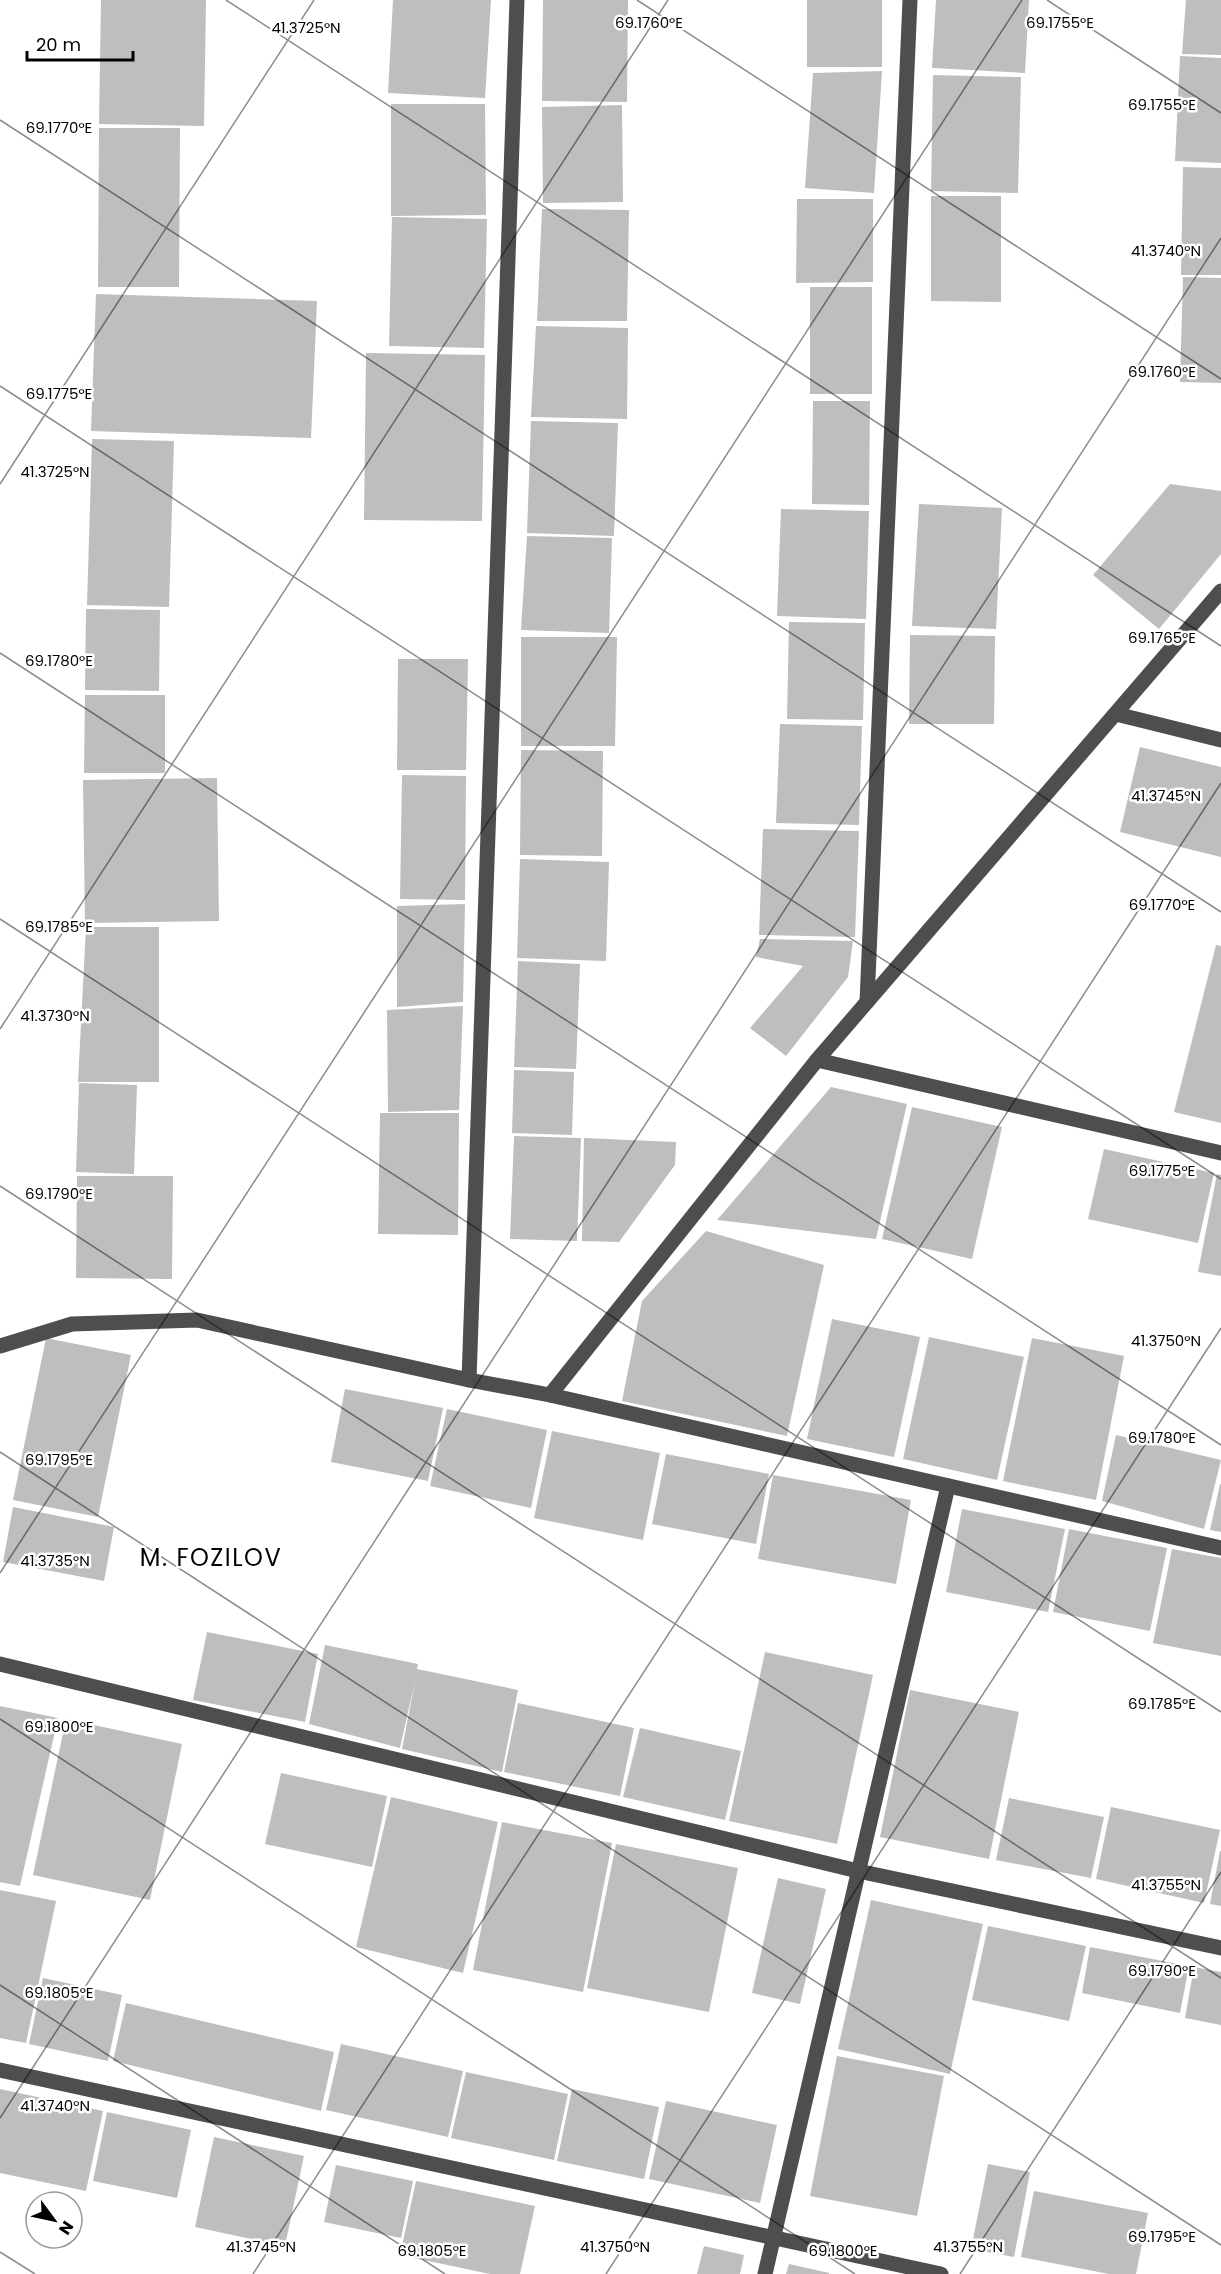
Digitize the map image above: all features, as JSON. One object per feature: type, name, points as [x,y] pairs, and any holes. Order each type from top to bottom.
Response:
[{"type":"street","points":[[469,1380],[517,0]]},
{"type":"street","points":[[867,1002],[910,0]]},
{"type":"street","points":[[550,1395],[817,1060],[1221,591]]},
{"type":"street","points":[[1116,714],[1221,740]]},
{"type":"street","points":[[817,1060],[1221,1153]]},
{"type":"street","points":[[0,1346],[72,1324],[197,1320],[469,1380],[550,1395],[1221,1548]]},
{"type":"street","points":[[765,2274],[948,1486]]},
{"type":"street","points":[[0,1664],[858,1871],[1221,1948]]},
{"type":"street","points":[[0,2070],[941,2274]]},
{"type":"building","points":[[101,0],[206,0],[204,126],[99,124]]},
{"type":"building","points":[[393,0],[491,0],[485,98],[388,93]]},
{"type":"building","points":[[543,0],[628,0],[627,102],[542,101]]},
{"type":"building","points":[[807,0],[882,0],[882,67],[807,67]]},
{"type":"building","points":[[936,0],[1029,0],[1025,73],[932,68]]},
{"type":"building","points":[[1186,0],[1221,0],[1221,55],[1182,54]]},
{"type":"building","points":[[1180,56],[1221,58],[1221,163],[1175,161]]},
{"type":"building","points":[[882,71],[874,193],[805,188],[813,73]]},
{"type":"building","points":[[933,75],[1021,77],[1018,193],[931,191]]},
{"type":"building","points":[[391,104],[485,104],[486,215],[391,216]]},
{"type":"building","points":[[622,105],[623,202],[543,203],[542,107]]},
{"type":"building","points":[[99,128],[180,128],[179,287],[98,287]]},
{"type":"building","points":[[1183,167],[1221,168],[1221,275],[1181,275]]},
{"type":"building","points":[[931,196],[1001,196],[1001,302],[931,301]]},
{"type":"building","points":[[797,199],[873,199],[873,282],[796,283]]},
{"type":"building","points":[[542,209],[629,210],[627,321],[537,321]]},
{"type":"building","points":[[392,217],[487,219],[484,348],[389,346]]},
{"type":"building","points":[[1183,277],[1221,278],[1221,383],[1180,382]]},
{"type":"building","points":[[810,287],[872,287],[872,394],[810,394]]},
{"type":"building","points":[[96,294],[317,301],[311,438],[91,431]]},
{"type":"building","points":[[536,326],[628,328],[627,419],[531,417]]},
{"type":"building","points":[[366,353],[485,355],[482,521],[364,520]]},
{"type":"building","points":[[813,401],[870,401],[869,505],[812,504]]},
{"type":"building","points":[[531,421],[618,423],[614,536],[527,533]]},
{"type":"building","points":[[92,439],[174,441],[169,607],[87,605]]},
{"type":"building","points":[[1170,484],[1221,491],[1221,554],[1159,629],[1093,575]]},
{"type":"building","points":[[919,504],[1002,508],[996,629],[912,626]]},
{"type":"building","points":[[781,509],[869,511],[866,619],[777,616]]},
{"type":"building","points":[[527,536],[612,538],[609,633],[521,630]]},
{"type":"building","points":[[86,609],[160,610],[159,691],[85,690]]},
{"type":"building","points":[[789,622],[865,623],[863,720],[787,719]]},
{"type":"building","points":[[910,635],[995,636],[994,724],[909,724]]},
{"type":"building","points":[[521,637],[617,637],[615,746],[521,746]]},
{"type":"building","points":[[398,659],[468,659],[466,770],[397,770]]},
{"type":"building","points":[[85,695],[165,695],[165,773],[84,773]]},
{"type":"building","points":[[780,724],[862,726],[859,825],[776,823]]},
{"type":"building","points":[[1140,747],[1221,767],[1221,857],[1120,832]]},
{"type":"building","points":[[521,750],[603,751],[602,856],[520,855]]},
{"type":"building","points":[[402,775],[466,776],[465,900],[400,899]]},
{"type":"building","points":[[217,778],[219,921],[85,923],[83,780]]},
{"type":"building","points":[[763,829],[859,831],[855,937],[759,935]]},
{"type":"building","points":[[520,859],[609,862],[606,961],[517,958]]},
{"type":"building","points":[[465,904],[463,1002],[397,1007],[397,906]]},
{"type":"building","points":[[86,927],[159,927],[159,1082],[78,1082]]},
{"type":"building","points":[[760,939],[853,941],[848,977],[786,1056],[750,1028],[803,966],[756,957]]},
{"type":"building","points":[[1216,945],[1221,946],[1221,1123],[1174,1112]]},
{"type":"building","points":[[518,961],[580,964],[576,1069],[514,1067]]},
{"type":"building","points":[[463,1006],[459,1110],[388,1112],[387,1010]]},
{"type":"building","points":[[514,1070],[574,1072],[572,1135],[512,1133]]},
{"type":"building","points":[[79,1083],[137,1085],[134,1174],[76,1172]]},
{"type":"building","points":[[831,1087],[907,1104],[876,1239],[717,1220]]},
{"type":"building","points":[[912,1107],[1002,1127],[972,1259],[882,1239]]},
{"type":"building","points":[[380,1113],[459,1113],[458,1235],[378,1234]]},
{"type":"building","points":[[514,1136],[581,1138],[577,1241],[510,1239]]},
{"type":"building","points":[[584,1138],[676,1142],[675,1165],[619,1242],[582,1241]]},
{"type":"building","points":[[1104,1149],[1214,1173],[1198,1243],[1088,1219]]},
{"type":"building","points":[[1217,1174],[1221,1175],[1221,1276],[1198,1272]]},
{"type":"building","points":[[77,1176],[173,1176],[172,1279],[76,1278]]},
{"type":"building","points":[[706,1231],[824,1265],[787,1436],[622,1401],[642,1301]]},
{"type":"building","points":[[832,1319],[920,1337],[894,1457],[807,1439]]},
{"type":"building","points":[[929,1337],[1024,1357],[997,1480],[903,1459]]},
{"type":"building","points":[[46,1338],[131,1355],[98,1517],[13,1500]]},
{"type":"building","points":[[1032,1338],[1124,1356],[1096,1500],[1003,1481]]},
{"type":"building","points":[[345,1389],[443,1408],[428,1481],[331,1462]]},
{"type":"building","points":[[447,1409],[547,1430],[531,1508],[430,1486]]},
{"type":"building","points":[[552,1431],[660,1453],[643,1540],[534,1518]]},
{"type":"building","points":[[1116,1435],[1221,1460],[1204,1529],[1102,1501]]},
{"type":"building","points":[[666,1454],[769,1474],[756,1544],[652,1524]]},
{"type":"building","points":[[773,1475],[911,1500],[896,1584],[758,1559]]},
{"type":"building","points":[[1221,1484],[1221,1532],[1210,1530]]},
{"type":"building","points":[[13,1507],[114,1527],[104,1581],[3,1562]]},
{"type":"building","points":[[962,1509],[1065,1529],[1048,1612],[946,1592]]},
{"type":"building","points":[[1069,1529],[1167,1548],[1150,1631],[1053,1612]]},
{"type":"building","points":[[1172,1549],[1221,1558],[1221,1656],[1153,1643]]},
{"type":"building","points":[[207,1632],[318,1654],[305,1722],[193,1700]]},
{"type":"building","points":[[325,1645],[418,1664],[417,1669],[518,1690],[502,1772],[402,1749],[415,1681],[400,1748],[309,1724]]},
{"type":"building","points":[[765,1652],[873,1675],[837,1844],[729,1821]]},
{"type":"building","points":[[910,1690],[1019,1712],[989,1859],[880,1837]]},
{"type":"building","points":[[518,1703],[634,1728],[620,1796],[504,1772]]},
{"type":"building","points":[[0,1706],[58,1718],[20,1886],[0,1882]]},
{"type":"building","points":[[66,1719],[182,1744],[150,1900],[33,1875]]},
{"type":"building","points":[[640,1728],[741,1751],[725,1820],[623,1797]]},
{"type":"building","points":[[281,1773],[387,1796],[372,1867],[265,1844]]},
{"type":"building","points":[[391,1797],[498,1822],[463,1973],[356,1947]]},
{"type":"building","points":[[1009,1798],[1104,1817],[1091,1878],[996,1860]]},
{"type":"building","points":[[1111,1807],[1220,1830],[1204,1903],[1096,1879]]},
{"type":"building","points":[[502,1822],[612,1843],[583,1992],[473,1970]]},
{"type":"building","points":[[616,1844],[738,1868],[709,2012],[587,1988]]},
{"type":"building","points":[[1221,1851],[1221,1906],[1210,1904]]},
{"type":"building","points":[[778,1878],[826,1889],[800,2004],[752,1993]]},
{"type":"building","points":[[0,1890],[56,1901],[26,2043],[0,2038]]},
{"type":"building","points":[[871,1900],[983,1924],[950,2074],[838,2049]]},
{"type":"building","points":[[988,1926],[1086,1946],[1069,2021],[972,2000]]},
{"type":"building","points":[[1090,1947],[1189,1966],[1180,2013],[1082,1993]]},
{"type":"building","points":[[1194,1967],[1221,1972],[1221,2025],[1185,2018]]},
{"type":"building","points":[[43,1978],[122,1995],[108,2061],[29,2044]]},
{"type":"building","points":[[126,2003],[334,2052],[321,2111],[113,2061]]},
{"type":"building","points":[[341,2044],[463,2071],[448,2137],[326,2110]]},
{"type":"building","points":[[837,2056],[944,2076],[917,2216],[810,2196]]},
{"type":"building","points":[[466,2072],[568,2094],[554,2160],[451,2138]]},
{"type":"building","points":[[0,2089],[103,2111],[86,2191],[0,2173]]},
{"type":"building","points":[[572,2089],[659,2107],[644,2179],[557,2161]]},
{"type":"building","points":[[666,2101],[777,2125],[760,2203],[649,2179]]},
{"type":"building","points":[[107,2112],[191,2130],[177,2198],[93,2181]]},
{"type":"building","points":[[214,2137],[304,2156],[285,2246],[195,2227]]},
{"type":"building","points":[[988,2164],[1030,2172],[1014,2257],[971,2249]]},
{"type":"building","points":[[336,2165],[413,2181],[401,2238],[324,2222]]},
{"type":"building","points":[[416,2181],[535,2206],[520,2274],[490,2274],[400,2255]]},
{"type":"building","points":[[1034,2191],[1148,2213],[1136,2274],[1109,2274],[1021,2257]]},
{"type":"building","points":[[704,2246],[744,2255],[740,2274],[697,2274]]},
{"type":"building","points":[[789,2264],[829,2273],[829,2274],[786,2274]]},
{"type":"district","name":"M. FOZILOV","points":[[211,1557]]}]
